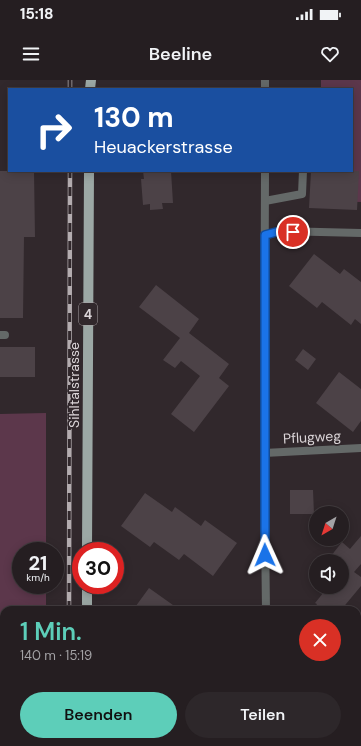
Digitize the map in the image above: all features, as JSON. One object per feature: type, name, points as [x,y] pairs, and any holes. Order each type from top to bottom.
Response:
[{"type":"main road","name":"Sihltalstrasse","points":[[87,542],[89,172]]},
{"type":"main road","points":[[87,594],[87,606]]},
{"type":"street","points":[[265,172],[264,453],[266,606]]},
{"type":"street","points":[[265,201],[302,194],[302,172]]},
{"type":"street","points":[[265,235],[280,231],[361,233]]},
{"type":"street","name":"Pflugweg","points":[[264,453],[361,448]]},
{"type":"shaded area","points":[[321,80],[361,80],[361,202],[319,201],[351,172],[353,172],[353,88],[321,88]]},
{"type":"shaded area","points":[[46,413],[46,542],[12,542],[12,594],[46,594],[46,606],[0,606],[0,414]]},
{"type":"building","points":[[0,171],[34,172],[35,237],[24,237],[23,318],[0,318]]},
{"type":"building","points":[[359,171],[357,210],[309,208],[311,172]]},
{"type":"building","points":[[143,172],[171,172],[173,203],[162,203],[163,209],[150,210],[150,204],[143,205],[141,179],[144,179]]},
{"type":"building","points":[[314,254],[340,274],[344,269],[361,282],[361,324],[355,319],[351,325],[322,302],[317,308],[289,286]]},
{"type":"building","points":[[156,285],[199,319],[189,333],[229,364],[219,378],[229,386],[194,432],[171,414],[200,376],[181,361],[175,368],[163,360],[180,338],[139,307]]},
{"type":"building","points":[[0,347],[35,347],[35,377],[0,377]]},
{"type":"building","points":[[303,349],[316,359],[308,370],[295,360]]},
{"type":"building","points":[[339,372],[361,389],[361,421],[353,432],[316,403]]},
{"type":"building","points":[[290,490],[313,490],[314,506],[309,506],[309,514],[290,514]]},
{"type":"building","points":[[145,493],[172,512],[175,507],[201,526],[205,520],[237,543],[213,576],[184,554],[179,560],[154,542],[150,547],[121,526]]},
{"type":"building","points":[[361,536],[361,564],[354,572],[361,577],[361,586],[344,606],[316,606],[317,604],[315,603],[322,594],[349,594],[349,554],[333,554],[339,546],[347,546],[350,549]]},
{"type":"building","points":[[149,588],[174,606],[136,606]]},
{"type":"railway","points":[[70,80],[70,88]]},
{"type":"railway","points":[[69,606],[70,172]]},
{"type":"route","points":[[265,555],[265,235],[280,231],[293,232]]}]
